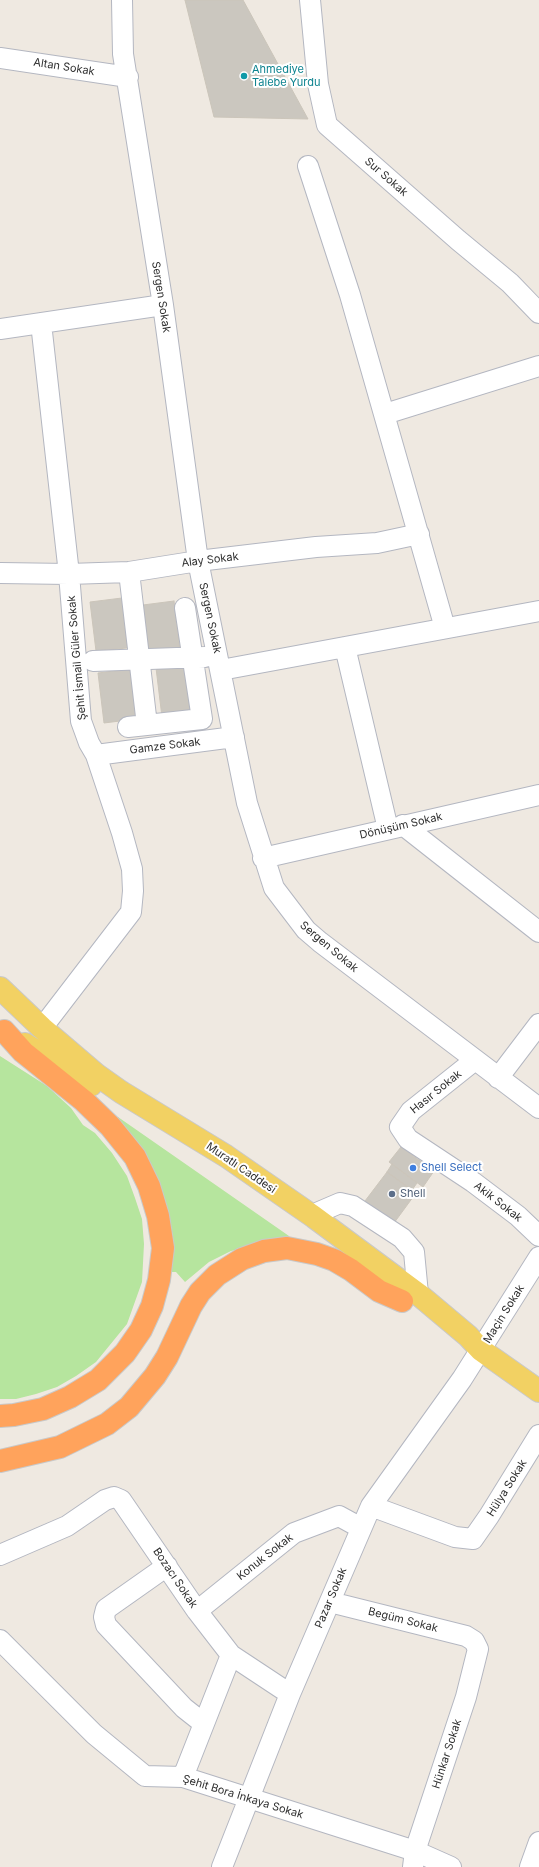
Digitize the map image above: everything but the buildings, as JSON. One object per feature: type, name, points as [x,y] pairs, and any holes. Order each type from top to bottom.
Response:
[{"type":"highway","points":[[0,1416],[14,1415],[43,1409],[70,1397],[98,1380],[125,1353],[141,1330],[152,1306],[160,1280],[163,1248],[158,1216],[149,1186],[135,1157],[110,1126],[84,1101],[23,1052],[2,1030]]},
{"type":"highway","points":[[0,1461],[60,1447],[106,1424],[128,1407],[155,1376],[167,1357],[191,1306],[200,1292],[217,1275],[242,1259],[264,1251],[287,1248],[317,1254],[334,1260],[351,1270],[379,1291],[410,1298]]},
{"type":"main road","name":"Muratlı Caddesi","points":[[0,988],[42,1028],[86,1066],[121,1092],[226,1156],[314,1217],[467,1347],[481,1350],[539,1391]]},
{"type":"main road","name":"Muratlı Caddesi","points":[[2,1030],[203,1154],[410,1298]]},
{"type":"street","name":"Sergen Sokak","points":[[122,0],[123,54],[128,77],[163,304],[198,561],[220,663],[247,803],[263,858],[274,888],[306,930],[474,1060],[539,1108]]},
{"type":"street","name":"Sur Sokak","points":[[310,0],[318,84],[327,125],[458,240],[510,283],[539,313]]},
{"type":"street","name":"Altan Sokak","points":[[0,58],[128,77]]},
{"type":"street","points":[[308,166],[350,295],[445,628]]},
{"type":"street","points":[[0,329],[163,304]]},
{"type":"street","name":"Şehit İsmail Güler Sokak","points":[[41,323],[69,574],[81,721],[89,743],[96,755],[122,833],[132,869],[133,891],[131,912],[118,931],[42,1028]]},
{"type":"street","points":[[385,414],[539,366]]},
{"type":"street","name":"Alay Sokak","points":[[0,573],[69,574],[129,572],[198,561],[316,547],[377,543],[419,534]]},
{"type":"street","points":[[129,572],[138,660],[138,726],[202,718],[185,608]]},
{"type":"street","points":[[93,661],[192,658],[220,663],[345,647],[539,611]]},
{"type":"street","points":[[345,647],[396,827],[539,932]]},
{"type":"street","name":"Gamze Sokak","points":[[96,755],[234,737]]},
{"type":"street","name":"Dönüşüm Sokak","points":[[263,858],[539,795]]},
{"type":"street","points":[[498,1078],[539,1024]]},
{"type":"street","name":"Hasır Sokak","points":[[400,1127],[411,1111],[474,1060]]},
{"type":"street","name":"Akik Sokak","points":[[400,1127],[408,1139],[473,1182],[518,1216],[539,1236]]},
{"type":"street","points":[[314,1217],[319,1212],[340,1203],[353,1206],[402,1238],[414,1252],[410,1298]]},
{"type":"street","name":"Maçin Sokak","points":[[481,1350],[539,1257]]},
{"type":"street","name":"Pazar Sokak","points":[[222,1867],[247,1799],[290,1694],[371,1506],[481,1350]]},
{"type":"street","name":"Hülya Sokak","points":[[371,1506],[455,1537],[473,1539],[490,1516],[539,1435]]},
{"type":"street","name":"Bozacı Sokak","points":[[0,1555],[67,1526],[105,1500],[114,1497],[121,1500],[196,1611],[231,1655],[290,1694]]},
{"type":"street","name":"Konuk Sokak","points":[[196,1611],[294,1534],[339,1516],[361,1528]]},
{"type":"street","points":[[167,1566],[106,1609],[104,1617],[106,1626],[184,1708],[203,1723]]},
{"type":"street","name":"Begüm Sokak","points":[[330,1602],[466,1636],[474,1641]]},
{"type":"street","name":"Şehit Bora İnkaya Sokak","points":[[0,1640],[94,1734],[145,1776],[183,1777],[414,1859],[451,1867]]},
{"type":"street","name":"Hünkar Sokak","points":[[414,1859],[466,1697],[478,1649],[474,1641]]},
{"type":"street","points":[[183,1777],[231,1655]]},
{"type":"street","points":[[530,1867],[539,1842]]},
{"type":"green space","points":[[0,1056],[47,1086],[71,1108],[83,1125],[95,1133],[112,1153],[127,1176],[135,1198],[142,1219],[144,1244],[142,1282],[127,1324],[96,1362],[57,1387],[16,1399],[0,1399]]},
{"type":"green space","points":[[118,1117],[289,1236],[291,1242],[264,1243],[231,1251],[209,1262],[185,1282],[176,1272],[168,1272],[167,1227],[114,1124]]},
{"type":"place","name":"Ahmediye Talebe Yurdu","points":[[244,76]]},
{"type":"place","name":"Shell Select","points":[[413,1168]]},
{"type":"place","name":"Shell","points":[[392,1194]]}]
